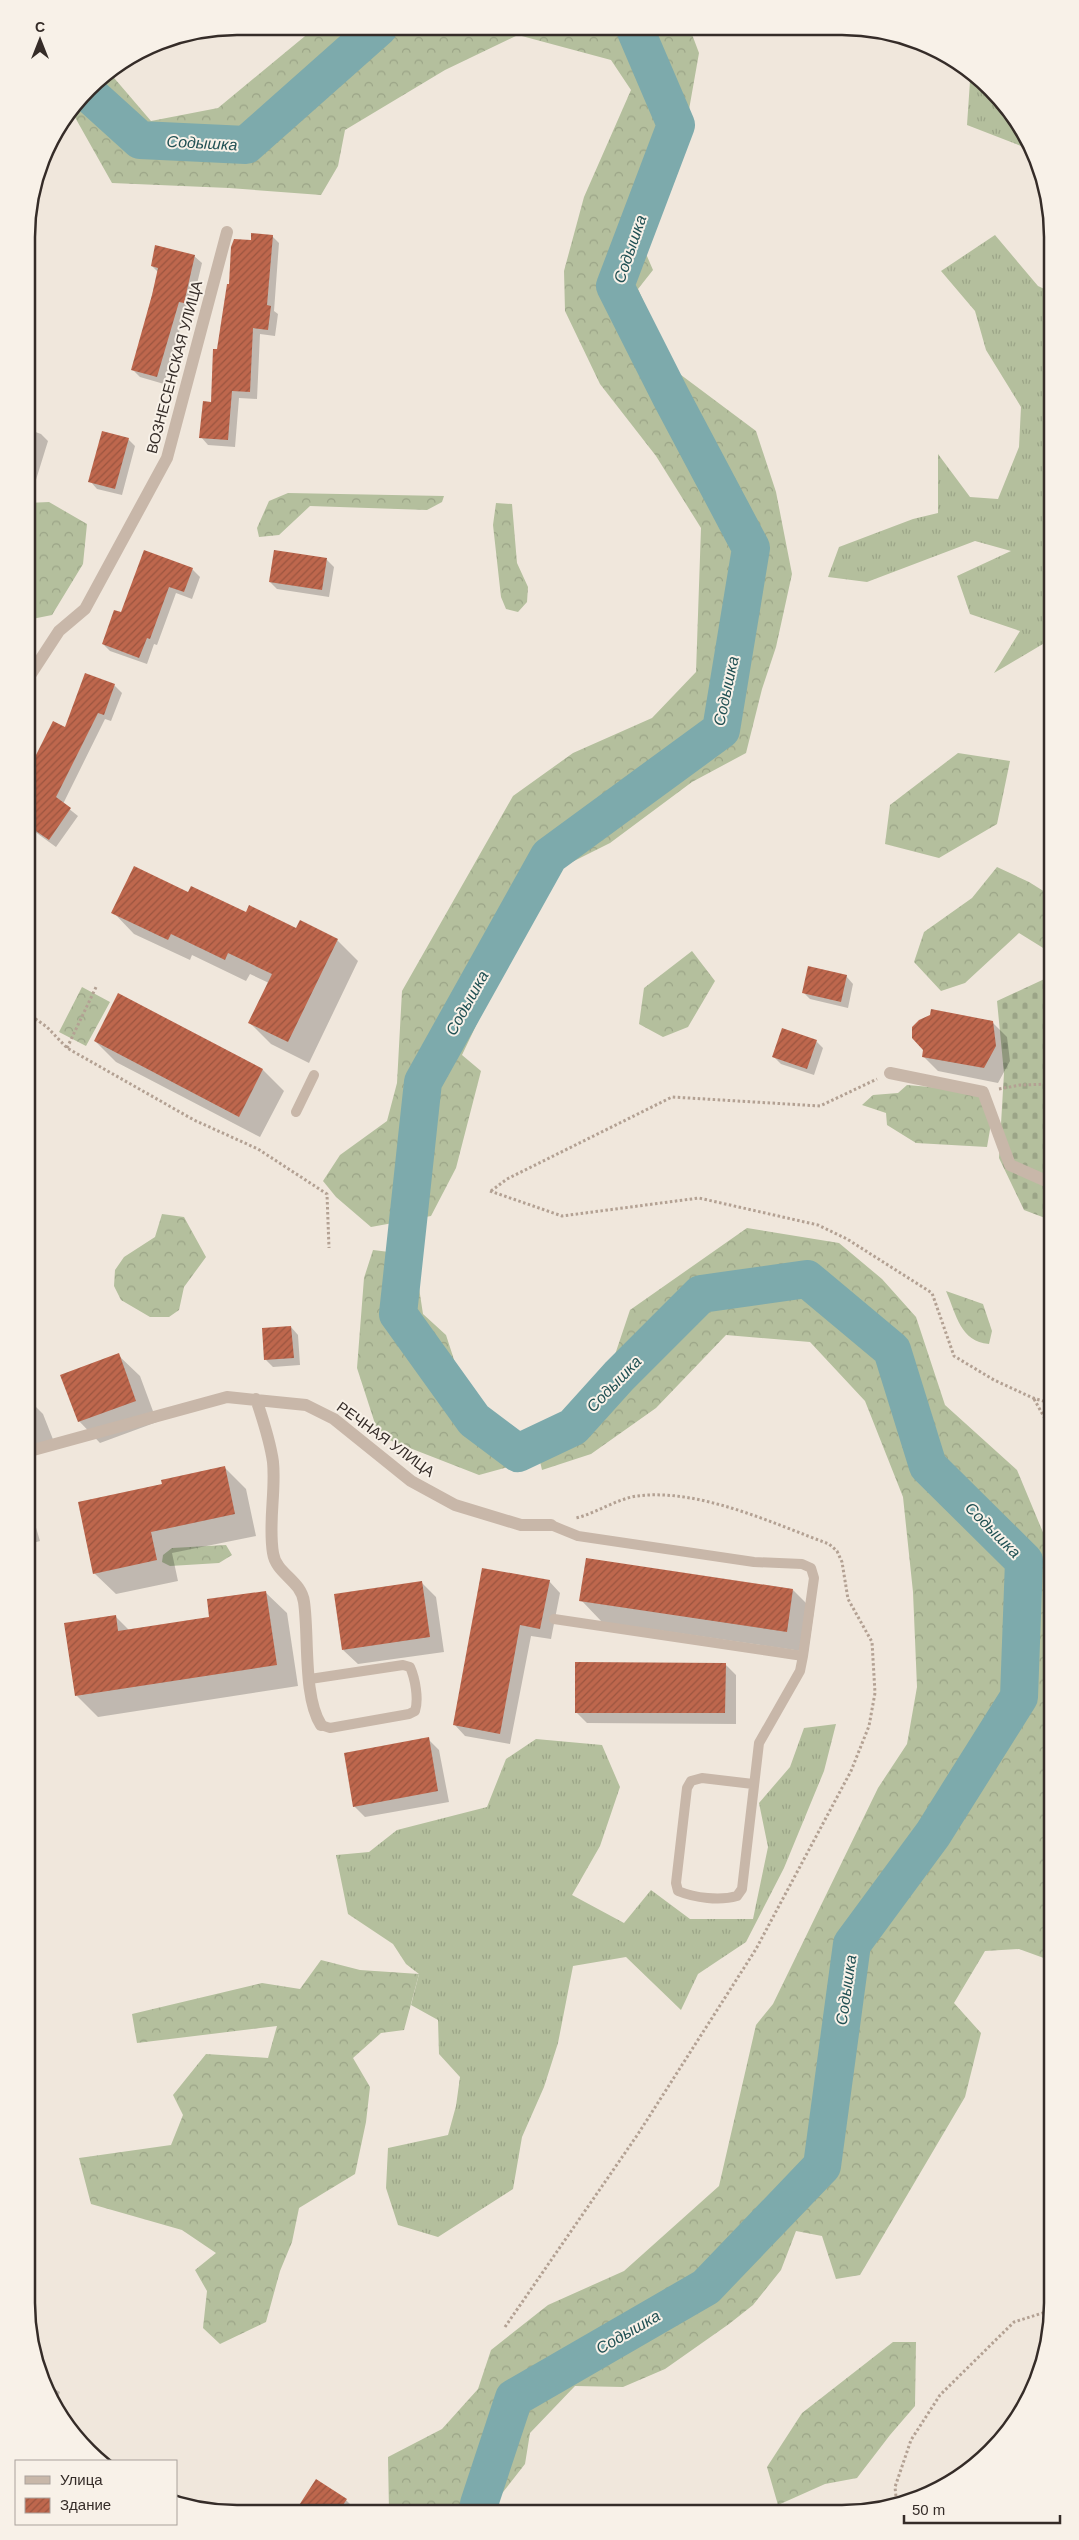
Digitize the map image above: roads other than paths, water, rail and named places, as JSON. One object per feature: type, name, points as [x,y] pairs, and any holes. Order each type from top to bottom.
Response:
[{"type":"street","name":"ВОЗНЕСЕНСКАЯ УЛИЦА","points":[[35,668],[59,631],[85,609],[167,458],[226,232]]},
{"type":"street","points":[[890,1073],[984,1092],[1010,1165],[1044,1180]]},
{"type":"street","name":"РЕЧНАЯ УЛИЦА","points":[[35,1450],[227,1397],[306,1405],[334,1419],[411,1481],[455,1505],[520,1525],[551,1524]]},
{"type":"street","points":[[256,1400],[267,1433],[273,1462],[273,1555],[281,1570],[297,1583],[304,1600],[310,1678],[317,1718],[321,1725]]},
{"type":"lane","points":[[296,1112],[314,1076]]},
{"type":"lane","points":[[551,1524],[578,1536],[754,1562],[802,1564],[812,1568],[814,1578],[800,1671],[759,1743],[742,1889],[737,1896],[728,1899],[687,1894],[678,1891],[676,1883],[687,1788],[691,1781],[702,1778],[753,1784]]},
{"type":"lane","points":[[554,1619],[802,1656]]},
{"type":"lane","points":[[310,1678],[403,1665],[410,1667],[413,1673],[417,1705],[415,1711],[409,1714],[330,1728],[321,1725]]},
{"type":"waterway","name":"Содышка","points":[[92,96],[140,140],[246,145],[370,35]]},
{"type":"waterway","name":"Содышка","points":[[479,2505],[514,2398],[706,2287],[822,2166],[852,1944],[933,1834],[1019,1697],[1024,1561],[928,1466],[892,1350],[807,1279],[701,1294],[619,1376],[573,1427],[518,1453],[474,1420],[398,1314],[423,1082],[549,856],[721,730],[751,548],[615,286],[676,125],[638,35]]}]
